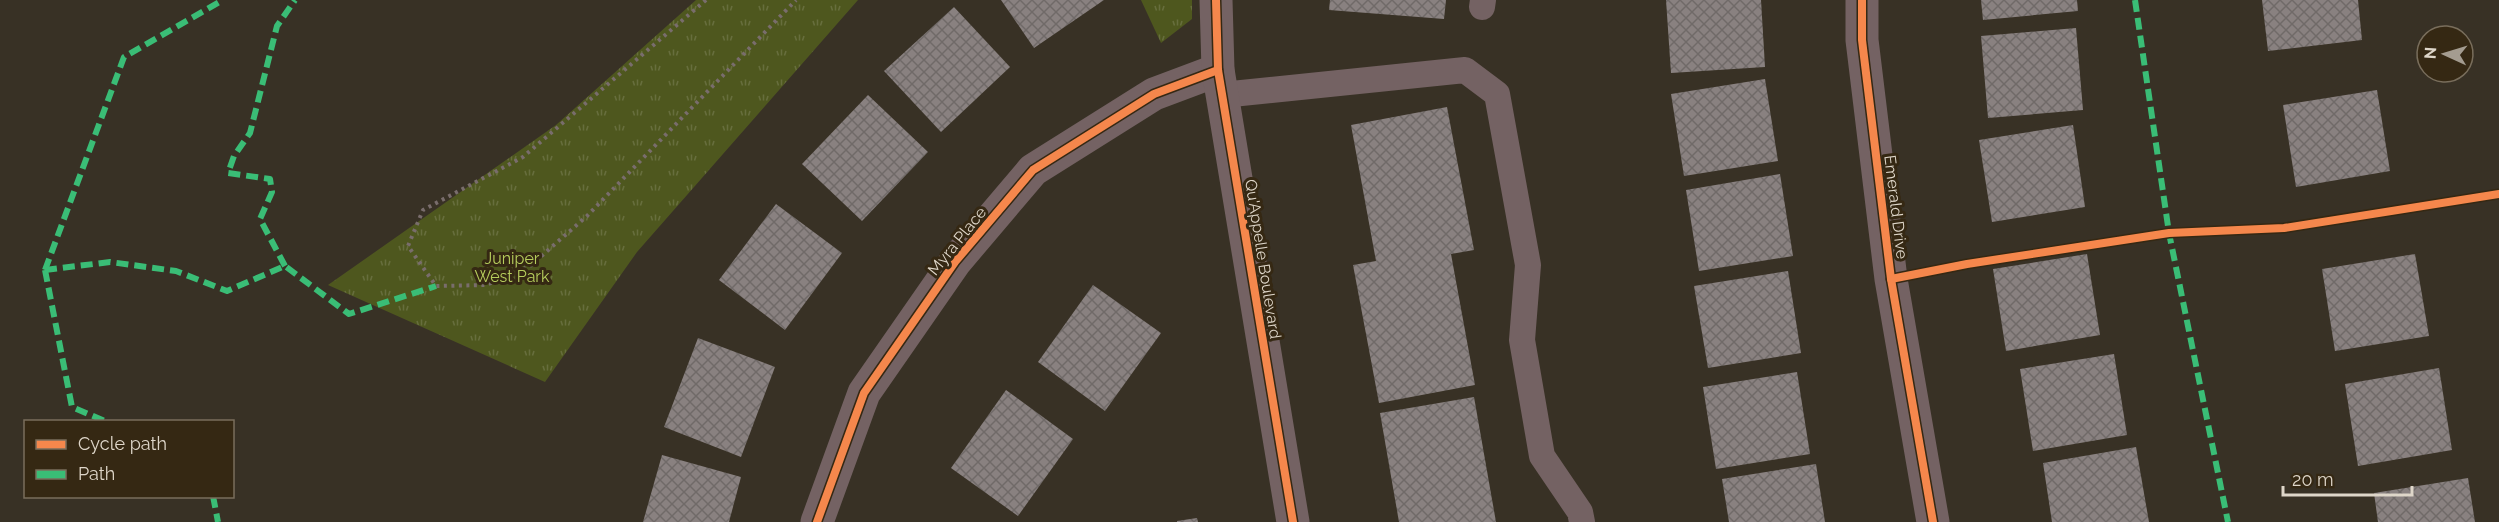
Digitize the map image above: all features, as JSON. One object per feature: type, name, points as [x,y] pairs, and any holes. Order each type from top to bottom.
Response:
[{"type":"street","name":"Qu'Appelle Boulevard","points":[[1216,0],[1220,82],[1293,522]]},
{"type":"street","name":"Emerald Drive","points":[[1862,0],[1862,40],[1891,279],[1933,522]]},
{"type":"street","name":"Myra Place","points":[[817,522],[864,393],[954,262],[1033,170],[1154,94],[1220,82]]},
{"type":"lane","points":[[1220,82],[1465,70],[1497,94],[1528,265],[1522,340],[1542,456],[1580,512],[1582,522]]},
{"type":"path","points":[[706,0],[523,157],[423,210],[408,246],[436,286],[486,285],[530,266],[587,216],[796,0]]},
{"type":"green space","name":"Juniper West Park","points":[[696,0],[858,0],[637,252],[545,382],[328,285],[556,125]]},
{"type":"green space","points":[[1141,0],[1192,0],[1192,19],[1161,43]]},
{"type":"building","points":[[1001,0],[1104,0],[1034,48]]},
{"type":"building","points":[[1330,0],[1446,0],[1444,19],[1329,10]]},
{"type":"building","points":[[1666,0],[1761,0],[1765,67],[1671,73]]},
{"type":"building","points":[[1981,0],[2077,0],[2078,11],[1983,20]]},
{"type":"building","points":[[2262,0],[2358,0],[2362,40],[2268,51]]},
{"type":"building","points":[[954,7],[1010,67],[941,132],[884,71]]},
{"type":"building","points":[[2076,28],[2083,110],[1988,118],[1981,36]]},
{"type":"building","points":[[1765,79],[1778,161],[1684,176],[1671,94]]},
{"type":"building","points":[[2377,90],[2390,171],[2296,187],[2283,105]]},
{"type":"building","points":[[868,95],[928,152],[862,221],[802,164]]},
{"type":"building","points":[[1447,107],[1474,250],[1451,254],[1475,385],[1379,403],[1353,265],[1376,261],[1351,125]]},
{"type":"building","points":[[2073,125],[2085,207],[1992,222],[1979,140]]},
{"type":"building","points":[[1780,174],[1793,256],[1699,271],[1686,190]]},
{"type":"building","points":[[776,204],[842,253],[785,330],[719,280]]},
{"type":"building","points":[[2087,254],[2100,335],[2006,351],[1993,269]]},
{"type":"building","points":[[2415,254],[2429,336],[2335,351],[2322,269]]},
{"type":"building","points":[[1788,271],[1801,353],[1708,368],[1694,286]]},
{"type":"building","points":[[1093,285],[1161,333],[1105,411],[1038,362]]},
{"type":"building","points":[[698,338],[775,367],[741,457],[664,427]]},
{"type":"building","points":[[2114,354],[2127,435],[2033,451],[2020,369]]},
{"type":"building","points":[[2439,368],[2452,450],[2358,466],[2345,384]]},
{"type":"building","points":[[1797,372],[1810,454],[1716,469],[1703,387]]},
{"type":"building","points":[[1006,390],[1073,439],[1018,516],[951,468]]},
{"type":"building","points":[[1474,397],[1496,522],[1399,522],[1380,413]]},
{"type":"building","points":[[2136,447],[2149,522],[2052,522],[2043,463]]},
{"type":"building","points":[[662,455],[741,477],[729,522],[643,522]]},
{"type":"building","points":[[1816,464],[1825,522],[1729,522],[1722,479]]},
{"type":"building","points":[[2468,478],[2475,522],[2378,522],[2374,493]]},
{"type":"building","points":[[1197,518],[1198,522],[1177,522],[1177,521]]},
{"type":"marked path","points":[[45,270],[124,57],[223,0]]},
{"type":"marked path","points":[[285,266],[260,219],[272,192],[270,179],[228,173],[234,156],[250,133],[277,26],[295,0]]},
{"type":"marked path","points":[[2135,0],[2169,233],[2228,522]]},
{"type":"marked path","points":[[45,270],[110,262],[176,271],[227,291],[285,266],[349,314],[436,286]]},
{"type":"marked path","points":[[45,270],[72,407],[102,420]]},
{"type":"marked path","points":[[213,498],[218,522]]},
{"type":"cycle path","points":[[1216,0],[1218,70],[1293,522]]},
{"type":"cycle path","points":[[1862,0],[1862,40],[1891,279],[1933,522]]},
{"type":"cycle path","points":[[817,522],[864,393],[955,262],[1033,170],[1154,94],[1218,70]]},
{"type":"cycle path","points":[[1891,279],[1967,264],[2169,233],[2284,228],[2499,194]]}]
